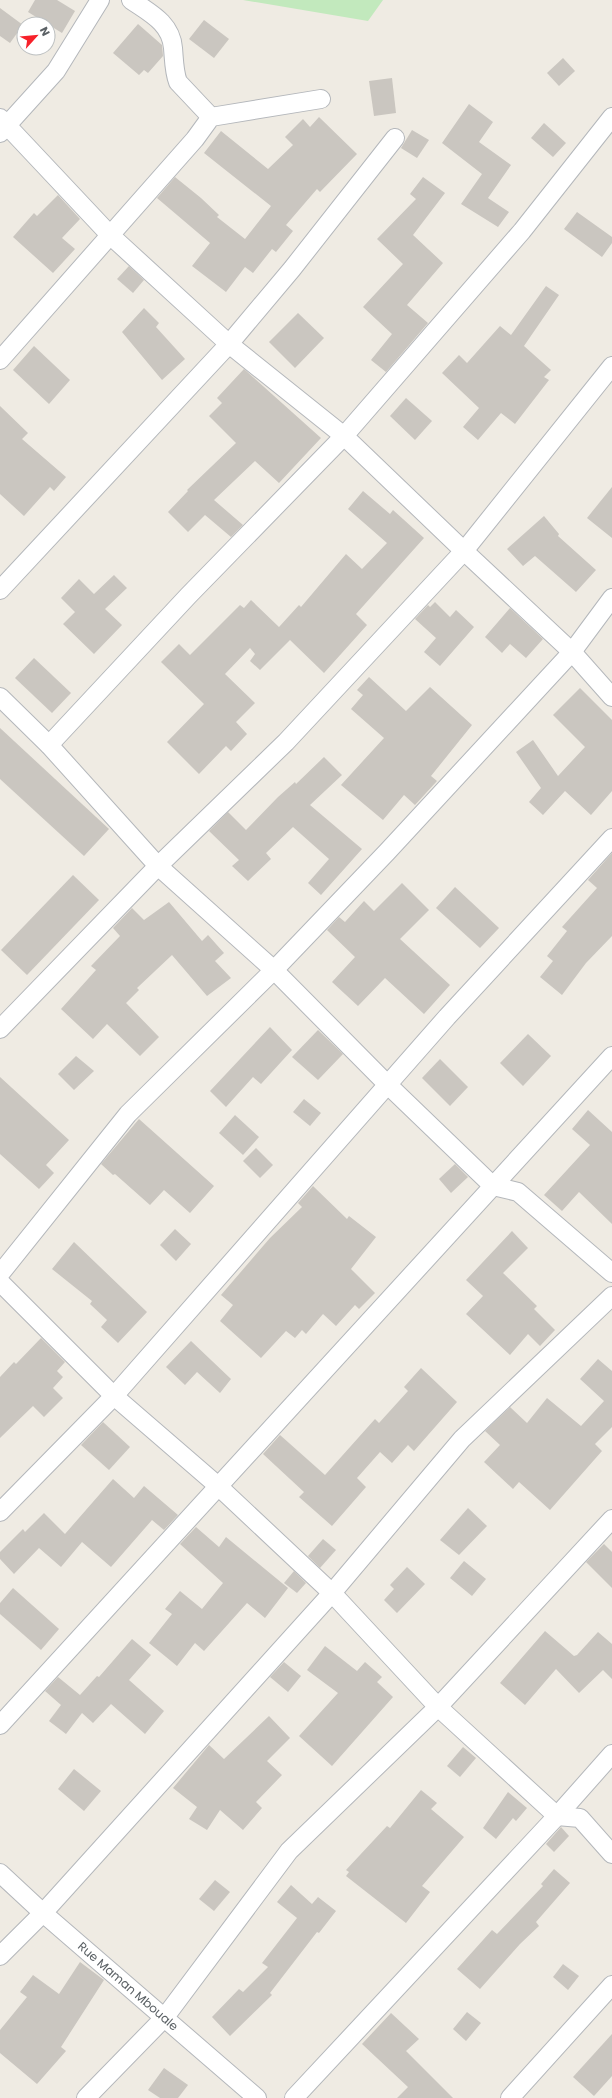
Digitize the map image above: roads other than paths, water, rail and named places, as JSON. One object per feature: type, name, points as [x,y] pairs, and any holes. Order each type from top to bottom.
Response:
[{"type":"street","points":[[100,0],[56,72],[3,126],[110,235],[229,344],[344,436],[572,652],[612,697]]},
{"type":"street","points":[[131,0],[161,20],[172,42],[175,76],[178,82],[211,117]]},
{"type":"street","points":[[0,360],[195,139],[211,117],[321,99]]},
{"type":"street","points":[[49,746],[188,596],[344,436],[522,231],[612,116]]},
{"type":"street","points":[[0,590],[229,344],[292,269],[395,138]]},
{"type":"street","points":[[0,1029],[158,866],[286,742],[464,551],[612,366]]},
{"type":"street","points":[[0,1274],[128,1114],[274,970],[387,852],[572,652],[612,598]]},
{"type":"street","points":[[0,697],[49,746],[158,866],[274,970],[387,1084],[493,1186],[518,1192],[612,1273]]},
{"type":"street","points":[[0,1512],[114,1396],[446,1016],[612,838]]},
{"type":"street","points":[[0,1725],[217,1485],[612,1056]]},
{"type":"street","points":[[0,1282],[114,1396],[217,1485],[332,1592],[438,1707],[557,1816],[580,1818],[612,1854]]},
{"type":"street","points":[[0,1956],[43,1913],[332,1592],[462,1439],[612,1296]]},
{"type":"street","points":[[86,2098],[165,2017],[289,1851],[438,1707],[612,1519]]},
{"type":"street","points":[[294,2098],[557,1816],[612,1754]]},
{"type":"street","name":"Rue Maman Mbouale","points":[[0,1873],[43,1913],[257,2098]]},
{"type":"street","points":[[510,2098],[612,1986]]}]
